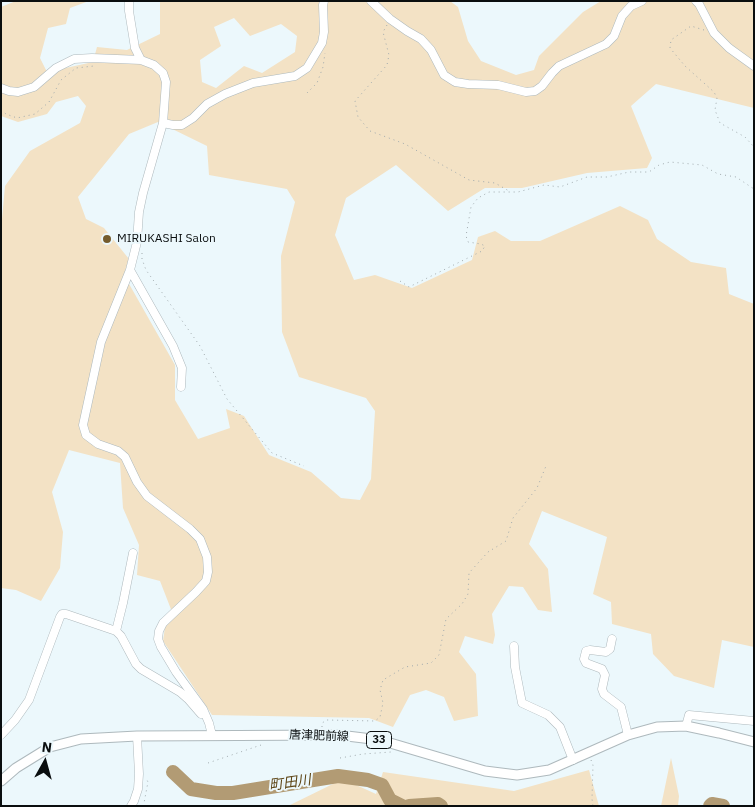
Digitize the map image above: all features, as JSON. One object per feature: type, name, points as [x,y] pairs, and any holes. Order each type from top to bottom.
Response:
[{"type":"main road","name":"唐津肥前線","points":[[1,781],[16,768],[50,747],[81,739],[137,736],[339,735],[380,740],[485,771],[517,775],[549,770],[628,734],[657,727],[686,726],[754,742]]},
{"type":"street","points":[[129,1],[135,48],[141,60]]},
{"type":"street","points":[[163,122],[182,125],[193,118],[207,104],[224,94],[253,84],[295,76],[307,68],[322,43],[324,1]]},
{"type":"street","points":[[371,1],[390,19],[421,39],[431,50],[444,76],[455,82],[498,85],[526,92],[542,86],[559,66],[606,44],[614,36],[622,16],[631,6],[642,1]]},
{"type":"street","points":[[696,1],[714,33],[728,48],[754,66]]},
{"type":"street","points":[[1,88],[18,92],[34,87],[56,68],[74,59],[141,60],[154,65],[164,73],[166,82],[163,122],[143,193],[130,270],[101,342],[83,425],[86,435],[98,444],[118,451],[125,458],[137,482],[147,496],[200,539],[207,557],[208,572],[206,581],[163,623],[158,639],[176,672],[203,709],[212,735]]},
{"type":"street","points":[[130,270],[173,346],[182,368],[181,388]]},
{"type":"street","points":[[116,630],[133,553]]},
{"type":"street","points":[[1,735],[15,720],[29,700],[62,614],[116,630],[136,664],[141,669],[180,692],[209,723]]},
{"type":"street","points":[[612,639],[610,649],[606,652],[586,651],[584,659],[586,662],[602,669],[605,675],[602,689],[604,694],[621,707],[628,734]]},
{"type":"street","points":[[514,646],[515,667],[522,703],[548,715],[560,727],[573,760]]},
{"type":"street","points":[[686,726],[689,715],[754,721]]},
{"type":"street","points":[[131,806],[138,789],[137,736]]},
{"type":"path","points":[[390,19],[383,32],[389,55],[387,65],[355,101],[358,117],[370,131],[405,144],[469,180],[495,183],[510,191]]},
{"type":"path","points":[[714,33],[691,26],[671,40],[670,48],[685,66],[714,92],[717,98],[715,110],[720,122],[745,137],[754,147]]},
{"type":"path","points":[[307,94],[317,83],[323,67],[325,50],[322,43]]},
{"type":"path","points":[[1,110],[17,118],[35,114],[49,102],[61,80],[76,68],[100,66]]},
{"type":"path","points":[[400,281],[409,286],[482,251],[485,246],[468,242],[466,236],[471,206],[478,198],[489,192],[518,192],[544,185],[560,188],[587,177],[607,177],[629,172],[649,172],[659,165],[670,162],[702,166],[718,174],[736,177],[754,189]]},
{"type":"path","points":[[142,251],[142,259],[146,270],[200,346],[227,399],[272,453],[304,466]]},
{"type":"path","points":[[320,735],[322,723],[327,720],[375,721],[380,717],[383,703],[380,690],[383,680],[405,667],[431,663],[439,655],[446,619],[462,604],[468,594],[469,574],[488,552],[506,541],[512,518],[537,488],[546,466]]},
{"type":"path","points":[[208,763],[265,744],[272,735]]},
{"type":"path","points":[[340,758],[363,754],[390,753],[400,746]]},
{"type":"path","points":[[588,753],[593,765],[593,806]]},
{"type":"shaded area","points":[[16,1],[89,1],[70,8],[66,24],[48,28],[40,58],[47,72],[93,62],[97,47],[127,50],[160,34],[160,1],[450,1],[458,7],[468,41],[481,61],[516,75],[534,70],[539,56],[583,12],[601,1],[754,1],[754,108],[656,84],[631,106],[652,158],[647,168],[587,173],[522,188],[485,188],[448,211],[396,165],[346,198],[335,235],[354,280],[375,275],[412,288],[472,260],[478,237],[495,231],[511,241],[540,241],[620,206],[648,220],[657,239],[691,262],[726,268],[729,294],[754,304],[754,647],[722,640],[714,688],[674,676],[653,654],[651,634],[612,624],[611,602],[593,594],[607,537],[542,511],[529,544],[548,569],[552,612],[538,610],[523,587],[509,586],[492,614],[495,635],[493,644],[465,636],[459,652],[476,674],[478,716],[454,721],[444,697],[426,690],[410,695],[393,727],[369,718],[212,715],[163,641],[165,627],[174,617],[160,581],[137,575],[139,545],[123,508],[120,463],[69,450],[52,492],[63,532],[60,568],[41,601],[16,590],[1,588],[1,230],[5,186],[30,151],[80,123],[86,106],[78,96],[56,102],[47,114],[18,122],[1,116],[1,7]],"holes":[[[234,18],[250,36],[281,24],[297,36],[295,52],[262,73],[244,66],[216,88],[202,82],[200,60],[221,46],[214,27]],[[158,122],[207,146],[209,175],[287,189],[295,202],[281,256],[282,332],[299,377],[366,398],[375,411],[371,479],[360,500],[341,498],[311,472],[269,455],[244,416],[226,409],[230,428],[198,439],[175,400],[175,365],[124,275],[129,259],[104,228],[86,219],[78,197],[129,134]]]},
{"type":"shaded area","points":[[671,758],[679,796],[678,806],[661,806]]},
{"type":"shaded area","points":[[589,770],[599,806],[288,806],[343,779],[376,794],[383,772],[514,791]]},
{"type":"waterway","name":"町田川","points":[[173,772],[191,789],[216,793],[233,793],[338,776],[368,780],[382,785],[390,800],[402,806]]},
{"type":"waterway","name":"町田川","points":[[409,806],[438,804],[441,806]]},
{"type":"waterway","name":"町田川","points":[[710,806],[712,804],[723,806]]},
{"type":"place","name":"MIRUKASHI Salon","points":[[107,239]]}]
